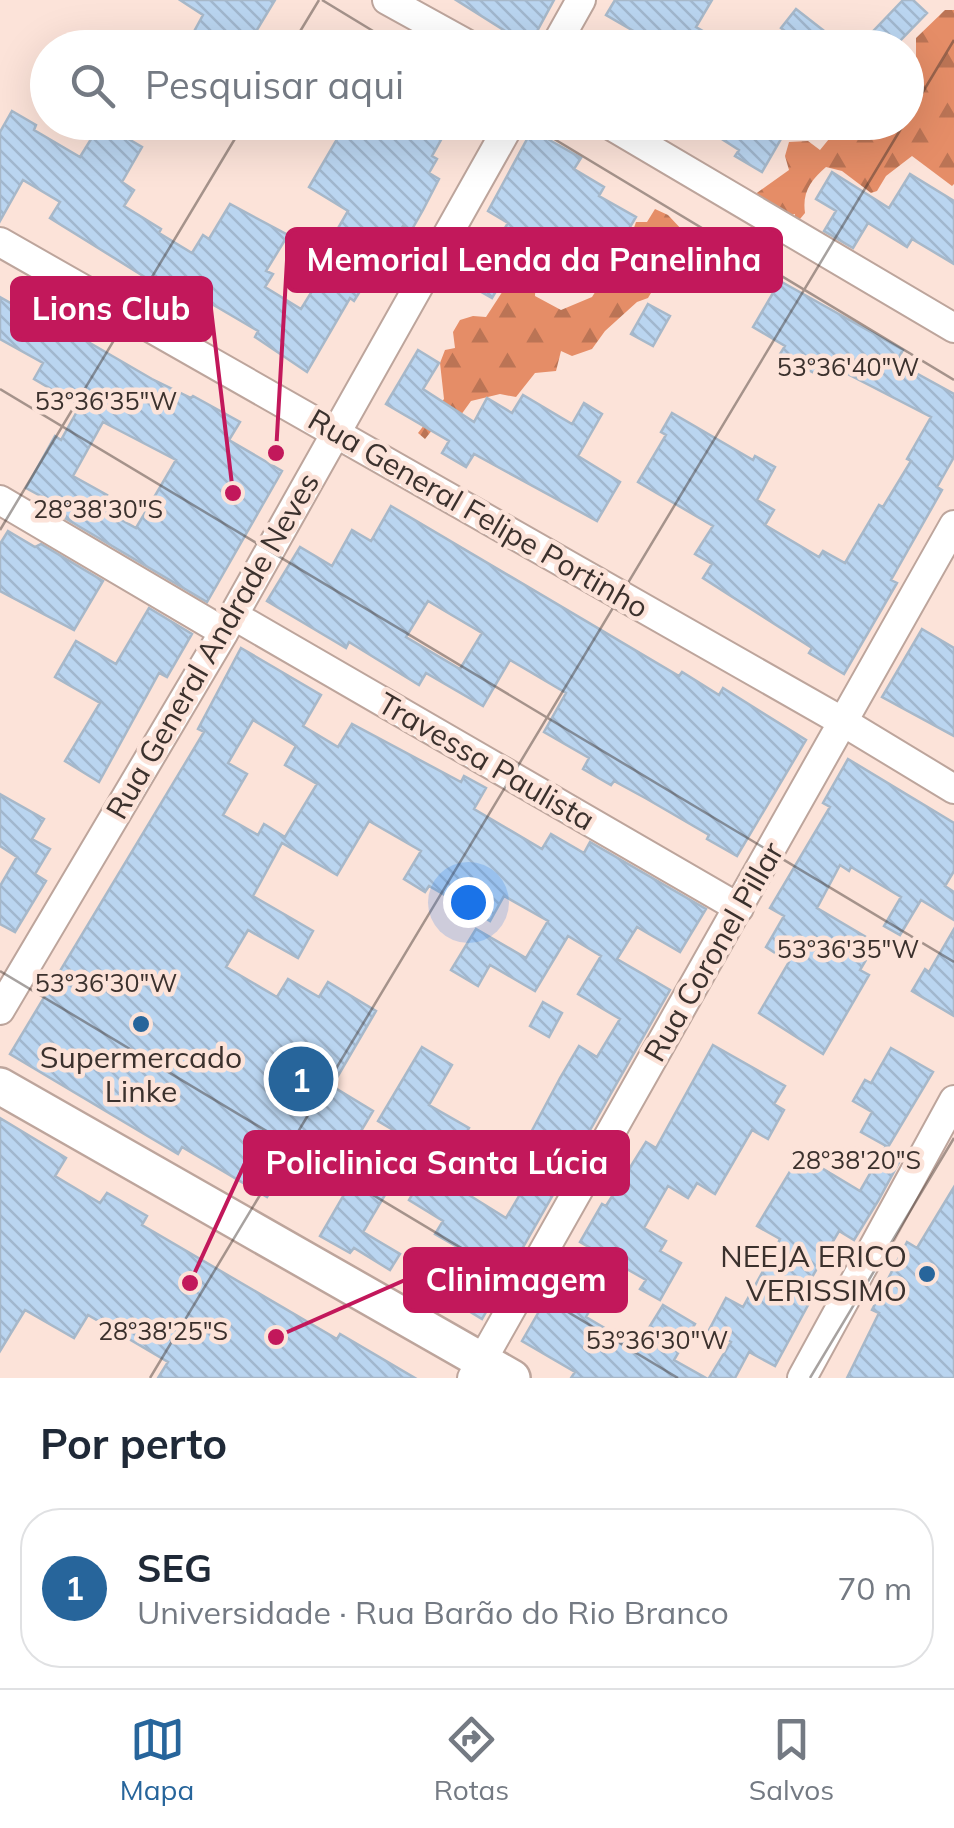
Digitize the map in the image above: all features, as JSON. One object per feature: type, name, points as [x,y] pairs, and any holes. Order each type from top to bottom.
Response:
[{"type":"main road","points":[[0,1086],[489,1372]]},
{"type":"street","points":[[387,0],[441,30]]},
{"type":"street","points":[[564,30],[581,0]]},
{"type":"street","name":"Rua General Andrade Neves","points":[[0,1010],[229,623],[501,140]]},
{"type":"street","points":[[635,140],[954,328]]},
{"type":"street","name":"Rua General Felipe Portinho","points":[[0,242],[845,723],[954,789]]},
{"type":"street","name":"Travessa Paulista","points":[[0,500],[229,623],[739,908]]},
{"type":"street","name":"Rua Coronel Pillar","points":[[489,1372],[739,908],[954,525]]},
{"type":"street","points":[[802,1378],[954,1100]]},
{"type":"green space","points":[[945,10],[954,10],[954,184],[912,156],[871,193],[842,171],[826,167],[809,187],[805,213],[795,225],[795,214],[777,218],[754,195],[789,170],[785,156],[789,142],[808,141],[820,150],[828,140],[924,140],[924,30]]},
{"type":"green space","points":[[655,209],[668,215],[684,232],[681,256],[661,276],[648,298],[637,302],[605,331],[592,349],[572,356],[561,351],[556,371],[535,373],[516,397],[500,394],[471,401],[458,419],[433,429],[425,439],[418,433],[444,399],[440,363],[445,350],[455,348],[453,332],[460,320],[486,317],[512,277],[525,265],[536,275],[535,296],[561,310],[592,297],[618,256],[624,256],[636,222],[647,222]]},
{"type":"building","points":[[180,0],[275,0],[257,30],[195,30],[203,15]]},
{"type":"building","points":[[456,0],[554,0],[538,30],[504,30]]},
{"type":"building","points":[[615,0],[712,0],[696,27],[701,30],[632,30],[606,15]]},
{"type":"building","points":[[903,0],[913,0],[927,13],[910,30],[874,30]]},
{"type":"building","points":[[796,9],[823,30],[784,30],[781,28]]},
{"type":"building","points":[[12,111],[30,122],[30,140],[51,140],[80,157],[90,140],[130,140],[142,147],[122,182],[134,190],[124,206],[192,253],[203,235],[209,239],[230,204],[288,235],[266,271],[273,274],[265,287],[301,309],[335,254],[326,249],[348,211],[309,187],[336,140],[441,140],[429,173],[439,179],[411,231],[403,226],[373,277],[370,275],[354,301],[350,298],[307,372],[255,337],[258,331],[200,297],[193,307],[50,218],[60,202],[23,180],[0,221],[0,132]]},
{"type":"building","points":[[527,140],[550,140],[581,158],[574,169],[604,187],[599,196],[636,217],[608,264],[597,257],[580,285],[561,274],[574,251],[538,229],[528,247],[524,244],[492,298],[469,285],[473,277],[455,267],[468,245],[488,256],[508,223],[488,211]]},
{"type":"building","points":[[723,140],[780,140],[762,172],[735,156],[739,150]]},
{"type":"building","points":[[832,172],[889,208],[910,174],[954,201],[954,264],[912,239],[907,247],[868,223],[853,248],[824,231],[836,211],[816,199]]},
{"type":"building","points":[[780,281],[903,350],[896,362],[954,394],[954,457],[937,487],[942,490],[891,580],[897,583],[844,674],[809,653],[812,648],[703,578],[712,564],[695,554],[713,526],[638,482],[666,435],[661,432],[672,413],[753,460],[755,456],[775,467],[757,500],[774,510],[765,525],[819,557],[823,551],[845,563],[911,461],[907,459],[931,417],[830,365],[823,378],[780,354],[785,346],[753,327]]},
{"type":"building","points":[[0,297],[240,422],[229,440],[282,471],[207,602],[58,514],[61,507],[26,488],[55,436],[61,440],[80,406],[34,379],[43,363],[0,339]],"holes":[[[103,422],[176,460],[136,528],[100,508],[107,495],[73,476]]]},
{"type":"building","points":[[648,304],[670,316],[653,346],[631,334]]},
{"type":"building","points":[[418,350],[439,363],[423,389],[474,422],[487,398],[512,413],[523,395],[572,424],[584,403],[602,414],[578,456],[620,482],[597,521],[474,454],[466,467],[442,453],[449,441],[386,404]]},
{"type":"building","points":[[391,506],[679,676],[682,672],[719,695],[723,688],[806,740],[737,856],[647,799],[583,769],[589,758],[544,732],[566,693],[510,660],[483,706],[426,673],[419,685],[349,642],[346,648],[267,601],[300,547],[332,566],[352,530],[371,541]],"holes":[[[428,601],[482,633],[460,669],[406,637]]]},
{"type":"building","points":[[8,531],[35,547],[41,544],[103,581],[74,630],[0,591],[0,544]]},
{"type":"building","points":[[149,608],[192,634],[167,677],[159,673],[99,782],[65,761],[100,703],[55,677],[76,641],[116,664]]},
{"type":"building","points":[[922,629],[954,648],[954,736],[882,697]]},
{"type":"building","points":[[241,648],[321,695],[303,726],[338,747],[352,724],[461,782],[464,776],[486,788],[474,809],[542,849],[551,834],[584,853],[590,842],[706,909],[680,952],[637,927],[617,959],[670,990],[482,1319],[434,1290],[459,1248],[435,1234],[443,1221],[409,1200],[427,1169],[506,1218],[538,1164],[520,1153],[560,1078],[579,1046],[597,1057],[620,1019],[578,994],[601,956],[568,936],[535,991],[490,965],[478,986],[451,970],[476,929],[526,958],[548,921],[504,896],[490,921],[429,886],[425,892],[404,879],[421,851],[369,821],[337,875],[282,843],[253,896],[313,931],[298,958],[248,930],[226,967],[277,997],[288,979],[319,997],[328,982],[376,1011],[332,1086],[373,1111],[339,1168],[385,1195],[363,1232],[400,1254],[390,1270],[354,1248],[350,1253],[320,1236],[345,1193],[289,1160],[267,1197],[182,1147],[178,1154],[10,1054],[204,732],[198,729]],"holes":[[[253,720],[296,746],[285,765],[317,784],[285,837],[264,824],[258,835],[223,815],[247,774],[228,763]]]},
{"type":"building","points":[[848,759],[954,823],[954,871],[945,886],[954,892],[954,920],[921,900],[900,935],[884,926],[901,897],[851,867],[849,871],[840,865],[817,908],[876,943],[860,970],[869,975],[823,1054],[759,1013],[789,962],[766,947],[784,916],[770,908],[830,807],[823,803]]},
{"type":"building","points":[[0,794],[44,819],[32,839],[50,849],[35,874],[46,881],[15,932],[0,924],[0,886],[17,857],[0,846]]},
{"type":"building","points":[[954,929],[954,1016],[912,991],[925,969],[929,972]]},
{"type":"building","points":[[543,1002],[562,1013],[549,1037],[530,1026]]},
{"type":"building","points":[[713,1045],[785,1086],[774,1104],[784,1110],[768,1139],[752,1130],[715,1194],[697,1183],[688,1198],[668,1186],[644,1228],[666,1241],[660,1251],[681,1263],[660,1300],[640,1289],[646,1280],[580,1242],[646,1142],[656,1148]]},
{"type":"building","points":[[422,1047],[452,1065],[429,1105],[469,1128],[449,1163],[378,1121]]},
{"type":"building","points":[[891,1048],[933,1072],[888,1147],[903,1155],[878,1201],[854,1240],[839,1231],[805,1289],[814,1294],[775,1366],[749,1352],[735,1378],[709,1378],[731,1342],[709,1330],[726,1298],[743,1307],[772,1255],[780,1239],[757,1226],[800,1155],[860,1191],[886,1146],[861,1132],[872,1112],[853,1101],[865,1080],[871,1083]]},
{"type":"building","points":[[0,1118],[66,1158],[55,1176],[100,1203],[107,1193],[147,1216],[142,1225],[337,1339],[340,1334],[415,1378],[158,1378],[168,1362],[88,1315],[74,1338],[25,1310],[0,1351]]},
{"type":"building","points":[[954,1187],[954,1378],[847,1378],[879,1313],[872,1310],[907,1242],[917,1248]]},
{"type":"building","points":[[560,1275],[597,1297],[586,1317],[637,1347],[663,1305],[695,1324],[674,1360],[706,1378],[571,1378],[575,1372],[522,1341]]},
{"type":"place","name":"Memorial Lenda da Panelinha","points":[[276,453]]},
{"type":"place","name":"Lions Club","points":[[233,493]]},
{"type":"place","name":"Supermercado Linke","points":[[141,1024]]},
{"type":"place","name":"SEG","points":[[301,1079]]},
{"type":"place","name":"NEEJA ERICO VERISSIMO","points":[[927,1274]]},
{"type":"place","name":"Policlinica Santa Lúcia","points":[[190,1283]]},
{"type":"place","name":"Clinimagem","points":[[276,1337]]}]
